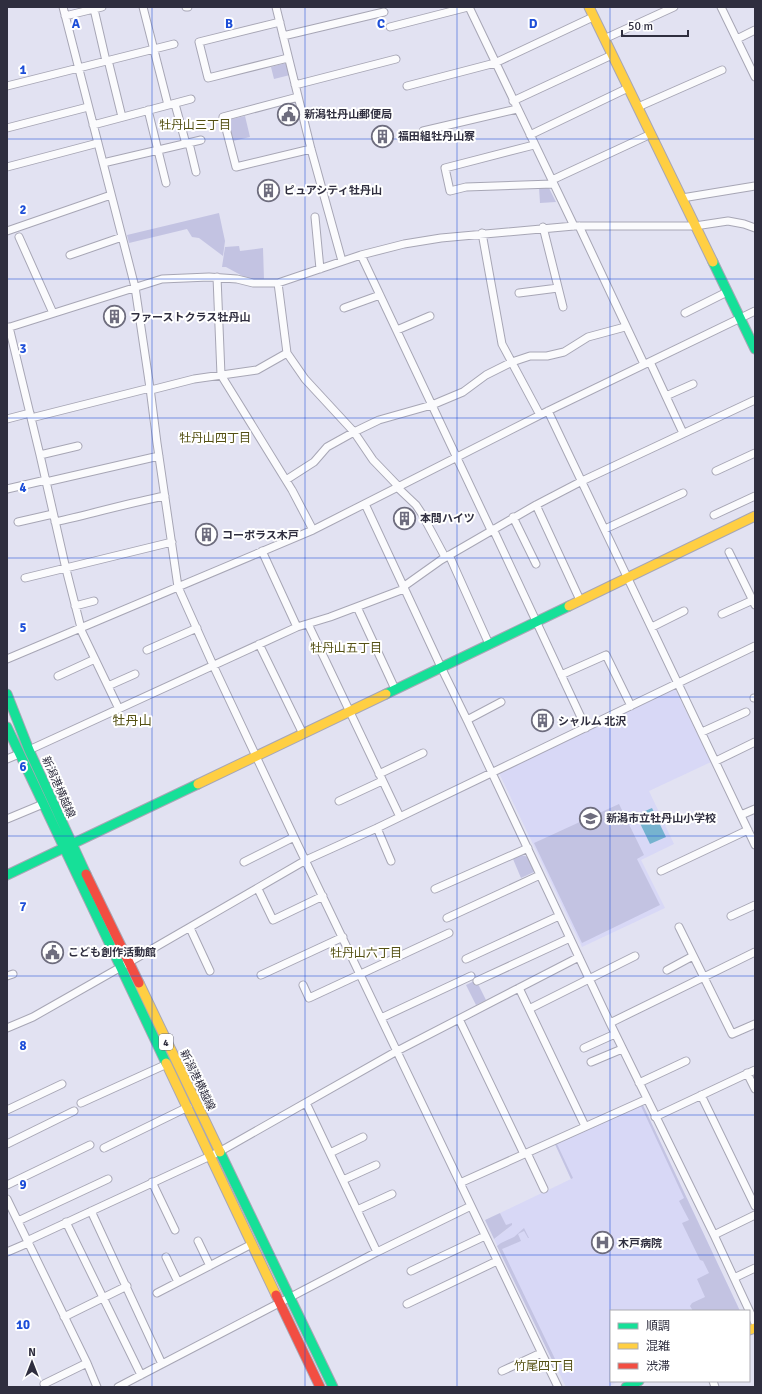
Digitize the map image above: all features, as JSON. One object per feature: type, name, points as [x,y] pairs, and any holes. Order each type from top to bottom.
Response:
[{"type":"main road","points":[[589,7],[755,349]]},
{"type":"main road","points":[[7,875],[350,712],[755,516]]},
{"type":"main road","name":"新潟港横越線","points":[[7,694],[68,847],[215,1154],[252,1244],[320,1387]]},
{"type":"main road","name":"新潟港横越線","points":[[7,727],[43,804],[68,847]]},
{"type":"main road","name":"新潟港横越線","points":[[125,965],[167,1064],[188,1107],[215,1154],[290,1297],[333,1387]]},
{"type":"main road","points":[[626,1387],[636,1382]]},
{"type":"street","points":[[63,7],[135,287],[178,587],[294,837],[558,1387]]},
{"type":"street","points":[[65,16],[102,7]]},
{"type":"street","points":[[142,7],[153,49],[171,105],[187,143],[196,172]]},
{"type":"street","points":[[276,7],[311,149],[342,261]]},
{"type":"street","points":[[390,27],[468,7],[552,182],[576,226],[625,326],[666,396],[684,434]]},
{"type":"street","points":[[604,39],[674,7]]},
{"type":"street","points":[[721,7],[737,39],[752,64],[755,77]]},
{"type":"street","points":[[94,9],[122,117]]},
{"type":"street","points":[[283,36],[384,12]]},
{"type":"street","points":[[407,86],[495,63],[593,17]]},
{"type":"street","points":[[280,22],[200,42],[208,78],[288,58]]},
{"type":"street","points":[[737,39],[755,30]]},
{"type":"street","points":[[7,86],[174,44]]},
{"type":"street","points":[[513,101],[612,55]]},
{"type":"street","points":[[295,85],[396,59]]},
{"type":"street","points":[[638,107],[722,70]]},
{"type":"street","points":[[530,135],[628,88]]},
{"type":"street","points":[[298,97],[223,117],[236,167],[311,149]]},
{"type":"street","points":[[93,125],[191,100]]},
{"type":"street","points":[[7,128],[88,107]]},
{"type":"street","points":[[423,131],[517,109]]},
{"type":"street","points":[[148,110],[166,184]]},
{"type":"street","points":[[534,145],[445,168],[450,191],[466,187],[552,182],[651,134]]},
{"type":"street","points":[[103,163],[201,140]]},
{"type":"street","points":[[7,167],[98,143]]},
{"type":"street","points":[[682,198],[755,186]]},
{"type":"street","points":[[7,231],[111,195]]},
{"type":"street","points":[[315,217],[320,268]]},
{"type":"street","points":[[119,709],[80,628],[40,455],[8,328],[162,279],[217,277],[253,283],[278,282],[361,255],[411,243],[441,238],[482,233],[576,226],[695,226],[728,222],[744,224],[755,228]]},
{"type":"street","points":[[543,228],[563,307]]},
{"type":"street","points":[[482,233],[502,344],[540,415]]},
{"type":"street","points":[[70,255],[122,236]]},
{"type":"street","points":[[19,237],[53,313]]},
{"type":"street","points":[[361,255],[586,728]]},
{"type":"street","points":[[217,277],[221,375],[286,480],[313,530]]},
{"type":"street","points":[[278,282],[287,353],[305,378],[354,432],[373,460],[416,505],[447,556],[489,644]]},
{"type":"street","points":[[519,293],[558,288]]},
{"type":"street","points":[[685,313],[727,292]]},
{"type":"street","points":[[344,308],[380,295]]},
{"type":"street","points":[[7,659],[313,530],[548,411],[755,311]]},
{"type":"street","points":[[397,330],[430,316]]},
{"type":"street","points":[[286,480],[314,462],[327,447],[379,420],[432,405],[463,392],[486,375],[512,362],[530,356],[547,356],[564,352],[588,337],[625,326]]},
{"type":"street","points":[[7,419],[194,379],[257,370],[287,353]]},
{"type":"street","points":[[666,396],[693,384]]},
{"type":"street","points":[[30,750],[297,627],[357,608],[403,588],[447,556],[513,517],[582,481],[755,400]]},
{"type":"street","points":[[548,411],[679,682],[755,845]]},
{"type":"street","points":[[40,455],[78,446]]},
{"type":"street","points":[[716,471],[755,453]]},
{"type":"street","points":[[7,489],[159,456]]},
{"type":"street","points":[[605,529],[683,493]]},
{"type":"street","points":[[55,522],[165,496]]},
{"type":"street","points":[[714,515],[755,496]]},
{"type":"street","points":[[365,504],[403,588],[528,848],[622,1049],[714,1235],[749,1310]]},
{"type":"street","points":[[536,505],[580,600]]},
{"type":"street","points":[[18,522],[53,514]]},
{"type":"street","points":[[513,517],[536,564]]},
{"type":"street","points":[[25,578],[172,542]]},
{"type":"street","points":[[262,551],[297,627]]},
{"type":"street","points":[[722,614],[754,602],[729,552]]},
{"type":"street","points":[[75,606],[94,601]]},
{"type":"street","points":[[357,608],[395,689]]},
{"type":"street","points":[[652,628],[684,611]]},
{"type":"street","points":[[308,624],[400,817]]},
{"type":"street","points":[[147,650],[197,628]]},
{"type":"street","points":[[259,644],[303,734]]},
{"type":"street","points":[[7,1028],[33,1017],[258,889],[306,860],[400,817],[755,646]]},
{"type":"street","points":[[561,675],[606,655],[631,706]]},
{"type":"street","points":[[58,676],[95,659]]},
{"type":"street","points":[[108,686],[135,674]]},
{"type":"street","points":[[467,720],[501,702]]},
{"type":"street","points":[[702,732],[746,712]]},
{"type":"street","points":[[716,761],[755,742]]},
{"type":"street","points":[[339,801],[423,752]]},
{"type":"street","points":[[7,759],[19,754]]},
{"type":"street","points":[[7,819],[43,804]]},
{"type":"street","points":[[741,815],[755,809]]},
{"type":"street","points":[[376,828],[391,861]]},
{"type":"street","points":[[661,871],[748,830]]},
{"type":"street","points":[[244,862],[294,837]]},
{"type":"street","points":[[435,889],[528,848]]},
{"type":"street","points":[[447,918],[540,875]]},
{"type":"street","points":[[258,889],[273,920],[323,896]]},
{"type":"street","points":[[731,916],[755,905]]},
{"type":"street","points":[[466,958],[559,916]]},
{"type":"street","points":[[679,926],[732,1034],[755,1024]]},
{"type":"street","points":[[190,928],[210,971]]},
{"type":"street","points":[[303,985],[309,998],[449,933]]},
{"type":"street","points":[[261,975],[342,937]]},
{"type":"street","points":[[381,1018],[570,938]]},
{"type":"street","points":[[610,1023],[755,952]]},
{"type":"street","points":[[529,1009],[635,956]]},
{"type":"street","points":[[668,970],[693,956]]},
{"type":"street","points":[[7,1252],[28,1243],[31,1239],[91,1210],[215,1154],[397,1051],[579,957]]},
{"type":"street","points":[[519,988],[585,1126]]},
{"type":"street","points":[[459,1019],[544,1189]]},
{"type":"street","points":[[584,1048],[615,1034]]},
{"type":"street","points":[[591,1062],[622,1049]]},
{"type":"street","points":[[639,1082],[686,1061]]},
{"type":"street","points":[[81,1103],[167,1064]]},
{"type":"street","points":[[656,1117],[755,1070]]},
{"type":"street","points":[[748,1073],[755,1089]]},
{"type":"street","points":[[7,1110],[62,1084]]},
{"type":"street","points":[[701,1095],[755,1206]]},
{"type":"street","points":[[460,1183],[647,1099]]},
{"type":"street","points":[[306,1103],[377,1252]]},
{"type":"street","points":[[104,1148],[188,1107]]},
{"type":"street","points":[[7,1144],[74,1111]]},
{"type":"street","points":[[330,1152],[363,1137]]},
{"type":"street","points":[[7,1185],[90,1145]]},
{"type":"street","points":[[343,1180],[376,1165]]},
{"type":"street","points":[[18,1221],[108,1179]]},
{"type":"street","points":[[152,1182],[175,1230]]},
{"type":"street","points":[[357,1210],[392,1194]]},
{"type":"street","points":[[7,1199],[87,1363],[97,1387]]},
{"type":"street","points":[[118,1387],[377,1252],[471,1206]]},
{"type":"street","points":[[91,1210],[162,1364]]},
{"type":"street","points":[[714,1235],[755,1214]]},
{"type":"street","points":[[66,1222],[141,1375]]},
{"type":"street","points":[[411,1271],[485,1236]]},
{"type":"street","points":[[198,1242],[210,1266]]},
{"type":"street","points":[[157,1293],[252,1244]]},
{"type":"street","points":[[166,1257],[178,1282]]},
{"type":"street","points":[[407,1304],[497,1261]]},
{"type":"street","points":[[734,1278],[755,1268]]},
{"type":"street","points":[[64,1318],[127,1286]]},
{"type":"street","points":[[750,1312],[755,1323]]},
{"type":"street","points":[[502,1371],[541,1353]]},
{"type":"street","points":[[44,1384],[87,1363]]},
{"type":"shaded area","points":[[286,63],[288,65],[290,75],[274,79],[271,67]]},
{"type":"shaded area","points":[[245,116],[250,137],[233,141],[228,120]]},
{"type":"shaded area","points":[[539,187],[549,188],[556,202],[540,203]]},
{"type":"shaded area","points":[[219,213],[225,241],[223,256],[199,238],[192,237],[187,229],[129,243],[127,235]]},
{"type":"shaded area","points":[[239,246],[240,251],[263,248],[264,280],[248,279],[226,267],[222,267],[225,247]]},
{"type":"shaded area","name":"新潟市立牡丹山小学校","points":[[675,689],[711,762],[649,791],[674,844],[641,860],[665,908],[582,947],[499,773]]},
{"type":"shaded area","points":[[619,804],[644,855],[637,859],[660,905],[582,943],[534,843]]},
{"type":"shaded area","points":[[652,808],[666,837],[650,844],[636,815]]},
{"type":"shaded area","points":[[522,855],[528,857],[534,872],[521,878],[513,859]]},
{"type":"shaded area","points":[[476,980],[486,1000],[476,1005],[466,985]]},
{"type":"shaded area","name":"木戸病院","points":[[642,1103],[740,1310],[610,1310],[610,1382],[618,1382],[607,1387],[566,1387],[494,1239],[507,1229],[500,1213],[571,1179],[554,1142]]},
{"type":"shaded area","points":[[642,1103],[740,1310],[692,1310],[690,1306],[692,1303],[705,1297],[697,1279],[709,1273],[703,1261],[700,1260],[682,1223],[689,1220],[679,1201],[684,1198],[641,1106],[557,1144],[573,1178],[571,1179],[554,1142]]},
{"type":"shaded area","points":[[500,1213],[506,1225],[512,1223],[512,1225],[494,1239],[485,1220]]},
{"type":"shaded area","points":[[524,1228],[529,1238],[524,1231],[518,1234],[521,1241],[502,1249],[556,1361],[553,1362],[497,1246],[514,1237]]},
{"type":"traffic: fast","points":[[713,262],[755,349]]},
{"type":"traffic: fast","points":[[386,694],[569,606]]},
{"type":"traffic: fast","points":[[7,694],[29,750],[86,874]]},
{"type":"traffic: fast","points":[[7,727],[166,1063]]},
{"type":"traffic: fast","points":[[7,875],[198,784]]},
{"type":"traffic: fast","points":[[220,1152],[333,1387]]},
{"type":"traffic: fast","points":[[626,1387],[637,1382]]},
{"type":"traffic: slow","points":[[589,7],[713,262]]},
{"type":"traffic: slow","points":[[569,606],[755,516]]},
{"type":"traffic: slow","points":[[198,784],[386,694]]},
{"type":"traffic: slow","points":[[139,983],[220,1152]]},
{"type":"traffic: slow","points":[[166,1063],[276,1295]]},
{"type":"traffic: slow","points":[[750,1330],[755,1328]]},
{"type":"traffic: jam","points":[[86,874],[139,983]]},
{"type":"traffic: jam","points":[[276,1295],[320,1387]]},
{"type":"place","name":"新潟牡丹山郵便局","points":[[289,114]]},
{"type":"place","name":"福田組牡丹山寮","points":[[383,136]]},
{"type":"place","name":"ピュアシティ牡丹山","points":[[268,190]]},
{"type":"place","name":"ファーストクラス牡丹山","points":[[115,317]]},
{"type":"place","name":"本間ハイツ","points":[[404,518]]},
{"type":"place","name":"コーポラス木戸","points":[[207,535]]},
{"type":"place","name":"シャルム 北沢","points":[[542,721]]},
{"type":"place","name":"新潟市立牡丹山小学校","points":[[591,818]]},
{"type":"place","name":"こども創作活動館","points":[[53,952]]},
{"type":"place","name":"木戸病院","points":[[602,1243]]},
{"type":"district","name":"牡丹山三丁目","points":[[195,125]]},
{"type":"district","name":"牡丹山四丁目","points":[[215,438]]},
{"type":"district","name":"牡丹山五丁目","points":[[346,648]]},
{"type":"district","name":"牡丹山","points":[[132,720]]},
{"type":"district","name":"牡丹山六丁目","points":[[366,953]]},
{"type":"district","name":"竹尾四丁目","points":[[544,1366]]}]
